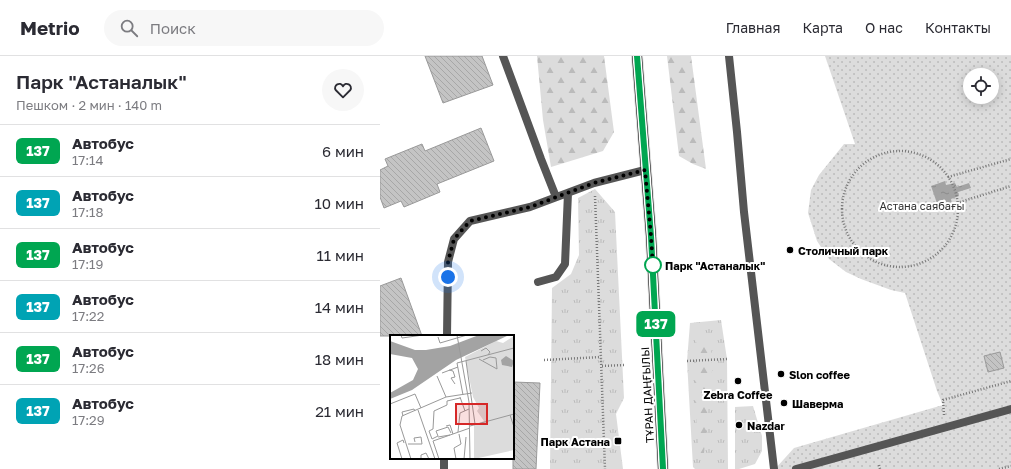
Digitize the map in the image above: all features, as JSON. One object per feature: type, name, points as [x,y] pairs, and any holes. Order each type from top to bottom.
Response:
[{"type":"main road","name":"ТҰРАН ДАҢҒЫЛЫ","points":[[637,56],[651,236],[663,469]]},
{"type":"street","points":[[503,56],[556,197]]},
{"type":"street","points":[[729,56],[744,212],[774,469]]},
{"type":"street","points":[[447,335],[448,262],[454,239],[470,221],[530,207],[594,183],[645,170]]},
{"type":"street","points":[[538,282],[556,277],[565,264],[568,193]]},
{"type":"street","points":[[796,469],[1011,409]]},
{"type":"path","points":[[892,151],[911,152],[929,159],[944,171],[948,177],[954,188],[957,203],[956,226],[947,243],[934,256],[917,265],[898,268],[879,264],[862,254],[850,240],[842,222],[841,203],[846,184],[857,168],[873,157],[892,151]]},
{"type":"path","points":[[948,177],[1011,159]]},
{"type":"path","points":[[957,203],[1011,186]]},
{"type":"path","points":[[595,189],[606,469]]},
{"type":"path","points":[[544,360],[602,357]]},
{"type":"path","points":[[687,361],[727,360]]},
{"type":"path","points":[[602,366],[624,364]]},
{"type":"path","points":[[944,416],[943,400],[1011,381]]},
{"type":"path","points":[[999,469],[1011,466]]},
{"type":"green space","points":[[537,56],[604,56],[614,132],[603,151],[551,167],[543,120]]},
{"type":"green space","points":[[667,56],[691,56],[706,169],[679,156]]},
{"type":"green space","name":"Астана саябағы","points":[[825,56],[1011,56],[1011,469],[775,469],[794,448],[943,405],[905,293],[891,290],[846,272],[829,259],[817,241],[808,213],[811,190],[819,175],[844,144],[855,144]]},
{"type":"green space","points":[[595,189],[615,212],[624,398],[616,414],[623,469],[550,469],[552,288],[571,274],[579,255],[578,198]]},
{"type":"green space","points":[[721,320],[727,359],[728,469],[695,469],[693,467],[687,361],[690,323]]},
{"type":"green space","points":[[696,338],[711,340],[712,371],[704,453],[699,457],[695,398]]},
{"type":"green space","points":[[753,406],[762,436],[762,451],[755,464],[735,469],[735,407]]},
{"type":"water","points":[[945,181],[946,185],[955,183],[957,187],[969,183],[971,188],[958,192],[959,196],[951,199],[952,204],[939,209],[931,186]]},
{"type":"building","points":[[425,56],[482,56],[493,85],[443,103]]},
{"type":"building","points":[[481,128],[494,161],[437,184],[440,192],[404,207],[401,201],[384,208],[380,197],[380,170],[388,166],[385,159],[422,144],[425,151]]},
{"type":"building","points":[[401,278],[422,335],[380,336],[380,286]]},
{"type":"building","points":[[1000,352],[1004,368],[988,372],[984,356]]},
{"type":"building","points":[[514,382],[540,383],[536,469],[513,469]]},
{"type":"bus line","name":"137","points":[[637,56],[651,236],[663,469]]},
{"type":"place","name":"Столичный парк","points":[[790,250]]},
{"type":"place","name":"Парк \"Астаналык\"","points":[[653,265]]},
{"type":"place","name":"Slon coffee","points":[[781,374]]},
{"type":"place","name":"Zebra Coffee","points":[[738,381]]},
{"type":"place","name":"Шаверма","points":[[784,403]]},
{"type":"place","name":"Nazdar","points":[[739,425]]},
{"type":"place","name":"Парк Астана","points":[[618,441]]},
{"type":"route","points":[[448,277],[448,262],[454,239],[470,221],[530,207],[594,183],[645,170],[653,268],[653,265]]}]
